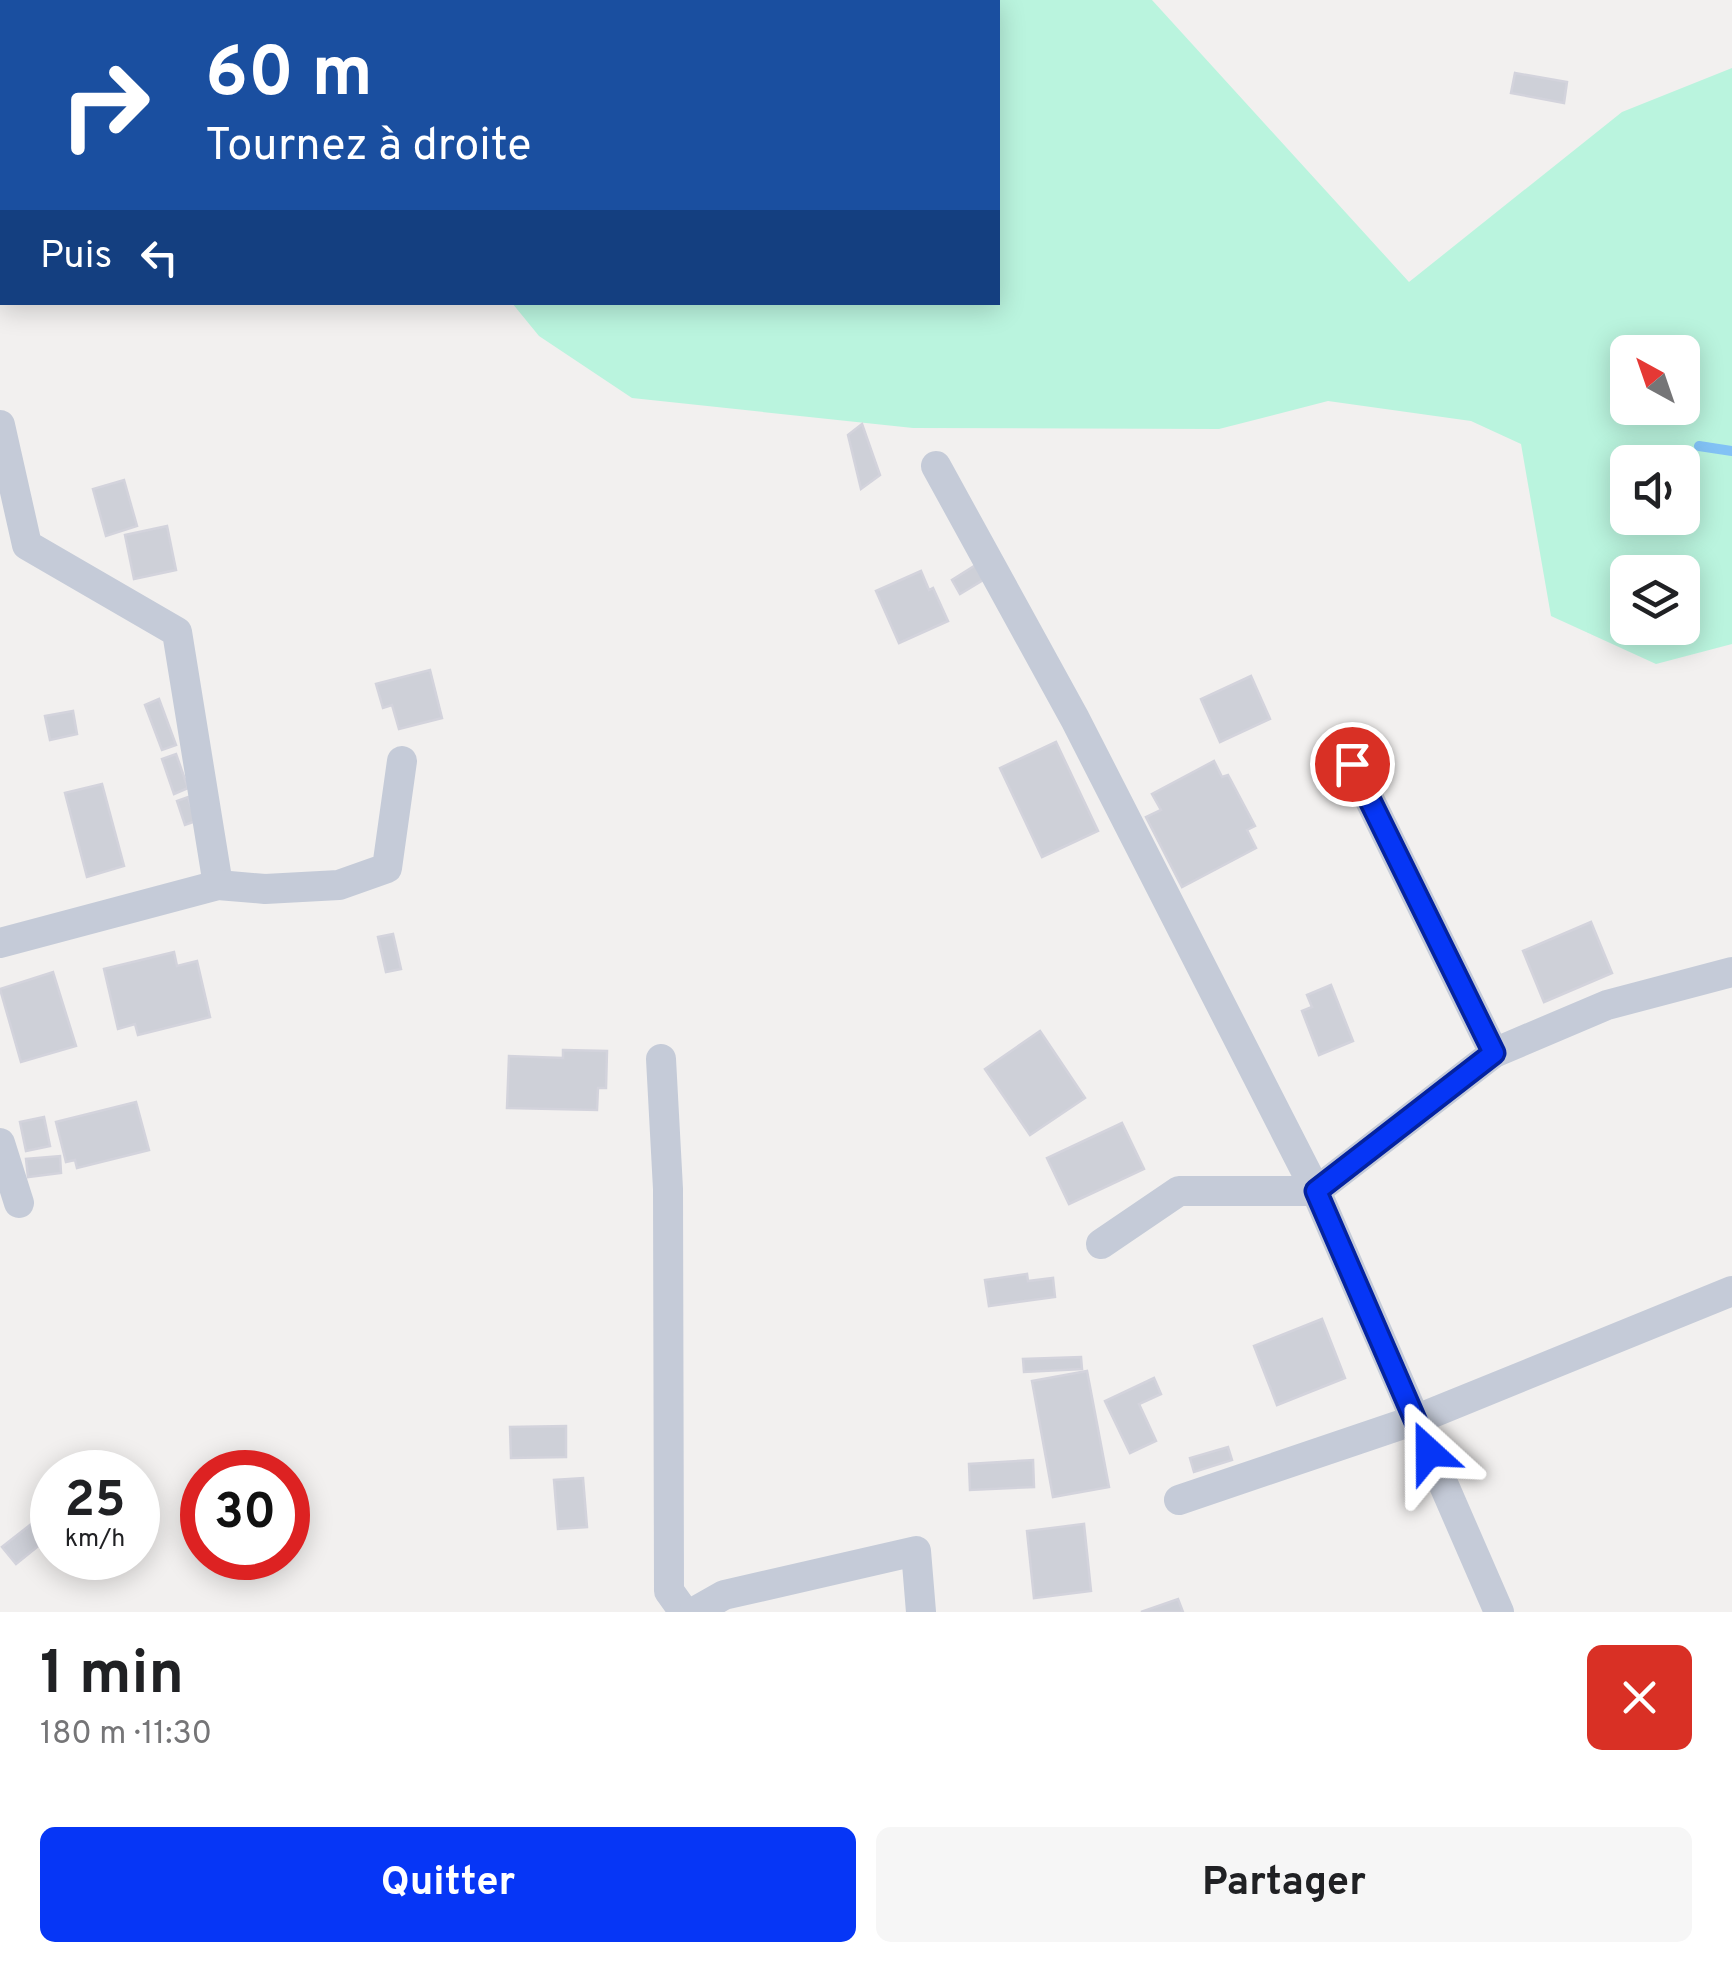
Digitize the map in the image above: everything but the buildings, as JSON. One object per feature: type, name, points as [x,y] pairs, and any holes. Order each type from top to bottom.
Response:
[{"type":"street","points":[[0,424],[27,545],[177,632],[218,885]]},
{"type":"street","points":[[936,466],[1075,719],[1316,1191],[1499,1612]]},
{"type":"street","points":[[0,943],[218,885],[265,889],[339,885],[387,868],[402,761]]},
{"type":"street","points":[[1352,764],[1494,1053]]},
{"type":"street","points":[[1101,1244],[1178,1191],[1316,1191],[1494,1053],[1607,1006],[1732,972]]},
{"type":"street","points":[[661,1059],[668,1188],[669,1591],[684,1612]]},
{"type":"street","points":[[0,1143],[19,1203]]},
{"type":"street","points":[[1179,1500],[1415,1420],[1732,1292]]},
{"type":"street","points":[[694,1612],[724,1595],[916,1551],[921,1612]]},
{"type":"green space","points":[[1000,0],[1152,0],[1409,282],[1622,112],[1732,68],[1732,644],[1656,664],[1614,645],[1700,645],[1700,555],[1610,555],[1610,643],[1551,616],[1521,444],[1471,421],[1328,401],[1219,429],[913,428],[632,398],[539,336],[514,305],[1000,305]]},
{"type":"waterway","points":[[1700,446],[1732,451]]},
{"type":"route","points":[[1352,764],[1494,1053],[1316,1191],[1429,1452]]}]
